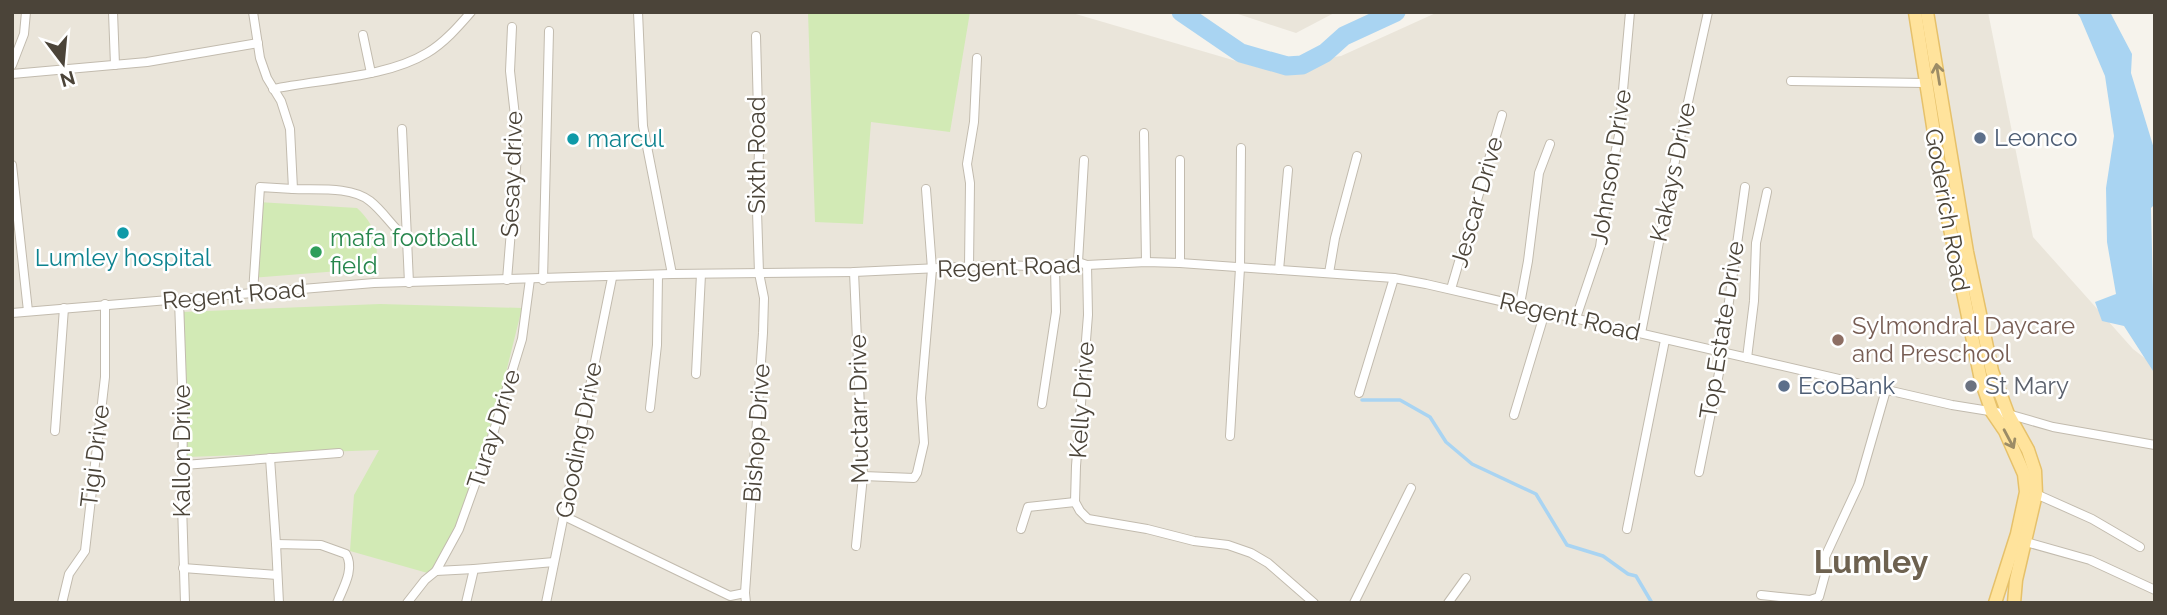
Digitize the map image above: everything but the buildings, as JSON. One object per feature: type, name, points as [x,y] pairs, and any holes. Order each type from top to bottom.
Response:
[{"type":"main road","name":"Goderich Road","points":[[1915,12],[1924,83],[1964,303],[1981,380],[1992,412],[2019,458],[2024,474],[2026,492],[2017,534],[1995,603]]},
{"type":"main road","name":"Goderich Road","points":[[1927,12],[1975,292],[1992,371],[2008,414],[2028,450],[2035,471],[2036,494],[2016,580],[2014,603]]},
{"type":"street","points":[[12,65],[24,34],[26,12]]},
{"type":"street","points":[[113,12],[115,65]]},
{"type":"street","points":[[253,12],[260,58],[272,89],[281,101],[290,129],[293,189]]},
{"type":"street","points":[[272,89],[371,73],[404,64],[428,52],[471,12]]},
{"type":"street","points":[[638,12],[643,126],[672,274]]},
{"type":"street","name":"Johnson Drive","points":[[1576,318],[1600,247],[1619,135],[1630,36],[1630,12]]},
{"type":"street","name":"Kakays Drive","points":[[1641,333],[1708,12]]},
{"type":"street","name":"Sesay drive","points":[[507,280],[517,144],[510,71],[512,27]]},
{"type":"street","points":[[543,279],[549,31]]},
{"type":"street","points":[[363,34],[371,73]]},
{"type":"street","name":"Sixth Road","points":[[756,36],[759,273]]},
{"type":"street","points":[[12,74],[147,62],[258,43]]},
{"type":"street","points":[[969,267],[970,183],[967,164],[974,122],[977,58]]},
{"type":"street","points":[[1791,81],[1924,83]]},
{"type":"street","name":"Jescar Drive","points":[[1451,289],[1502,115]]},
{"type":"street","points":[[402,129],[409,283]]},
{"type":"street","points":[[1144,133],[1146,262]]},
{"type":"street","points":[[1520,304],[1530,251],[1539,173],[1550,144]]},
{"type":"street","points":[[1230,436],[1240,268],[1241,148]]},
{"type":"street","points":[[1329,273],[1335,238],[1357,156]]},
{"type":"street","name":"Kelly Drive","points":[[1075,502],[1088,315],[1082,264],[1084,160]]},
{"type":"street","points":[[1180,160],[1180,263]]},
{"type":"street","points":[[12,165],[27,312]]},
{"type":"street","points":[[1279,270],[1288,170]]},
{"type":"street","points":[[253,293],[260,187],[328,190],[358,195],[370,201],[388,223],[406,238]]},
{"type":"street","name":"Top Estate Drive","points":[[1699,472],[1722,352],[1745,187]]},
{"type":"street","points":[[863,475],[914,478],[924,443],[921,398],[932,269],[926,189]]},
{"type":"street","points":[[1747,358],[1754,301],[1756,243],[1767,192]]},
{"type":"street","name":"Regent Road","points":[[12,313],[374,283],[612,278],[672,274],[854,272],[1003,265],[1055,267],[1082,264],[1180,263],[1394,278],[1520,304],[1886,390],[2008,414],[2053,428],[2155,445]]},
{"type":"street","points":[[1042,404],[1056,313],[1055,267]]},
{"type":"street","name":"Muctarr Drive","points":[[854,272],[863,475],[856,546]]},
{"type":"street","name":"Bishop Drive","points":[[746,603],[744,593],[763,333],[763,287],[759,273]]},
{"type":"street","points":[[696,374],[701,274]]},
{"type":"street","points":[[650,408],[657,345],[658,275]]},
{"type":"street","name":"Gooding Drive","points":[[546,603],[612,278]]},
{"type":"street","points":[[1359,393],[1394,278]]},
{"type":"street","name":"Turay Drive","points":[[407,603],[425,580],[436,571],[459,529],[522,338],[530,279]]},
{"type":"street","name":"Kallon Drive","points":[[179,300],[185,603]]},
{"type":"street","name":"Tigi Drive","points":[[62,603],[69,574],[85,551],[104,377],[105,304]]},
{"type":"street","points":[[55,431],[64,308]]},
{"type":"street","points":[[1514,415],[1545,312]]},
{"type":"street","points":[[1627,529],[1665,340]]},
{"type":"street","points":[[1761,595],[1810,600],[1819,597],[1825,575],[1825,557],[1859,484],[1886,390]]},
{"type":"street","points":[[184,465],[339,453]]},
{"type":"street","points":[[270,458],[279,603]]},
{"type":"street","points":[[1354,603],[1411,488]]},
{"type":"street","points":[[2036,494],[2092,519],[2140,547]]},
{"type":"street","points":[[1021,530],[1028,507],[1075,502],[1088,519],[1147,529],[1194,541],[1228,545],[1251,553],[1268,563],[1314,603]]},
{"type":"street","points":[[564,516],[730,596],[744,593]]},
{"type":"street","points":[[2026,542],[2090,560],[2155,590]]},
{"type":"street","points":[[276,544],[321,545],[346,554],[350,566],[337,603]]},
{"type":"street","points":[[436,571],[554,562]]},
{"type":"street","points":[[183,568],[277,575]]},
{"type":"street","points":[[466,603],[474,569]]},
{"type":"street","points":[[1448,603],[1466,578]]},
{"type":"shaded area","points":[[12,12],[1069,12],[1260,68],[1341,56],[1438,12],[1988,12],[2033,237],[2133,349],[2155,366],[2155,603],[12,603]]},
{"type":"shaded area","points":[[1232,12],[1336,12],[1296,33]]},
{"type":"green space","points":[[808,12],[970,12],[950,132],[871,122],[863,224],[815,222]]},
{"type":"green space","name":"mafa football field","points":[[258,202],[357,208],[369,222],[375,235],[377,268],[252,278]]},
{"type":"green space","points":[[380,304],[522,308],[499,401],[458,524],[431,574],[350,551],[354,495],[379,450],[187,457],[182,312]]},
{"type":"water","points":[[2076,12],[2110,12],[2132,54],[2131,73],[2155,152],[2155,204],[2151,208],[2155,374],[2124,326],[2102,321],[2095,302],[2116,294],[2107,242],[2106,188],[2114,136],[2105,76]]},
{"type":"waterway","points":[[1181,12],[1241,53],[1287,66],[1302,65],[1325,53],[1344,36],[1396,12]]},
{"type":"waterway","points":[[1362,400],[1400,400],[1430,417],[1446,442],[1472,464],[1536,494],[1567,545],[1603,556],[1628,574],[1636,576],[1652,603]]},
{"type":"place","name":"Leonco","points":[[1980,138]]},
{"type":"place","name":"marcul","points":[[573,139]]},
{"type":"place","name":"Lumley hospital","points":[[123,233]]},
{"type":"place","name":"mafa football field","points":[[316,252]]},
{"type":"place","name":"Sylmondral Daycare and Preschool","points":[[1838,340]]},
{"type":"place","name":"EcoBank","points":[[1784,386]]},
{"type":"place","name":"St Mary","points":[[1971,386]]},
{"type":"district","name":"Lumley","points":[[1871,562]]}]
